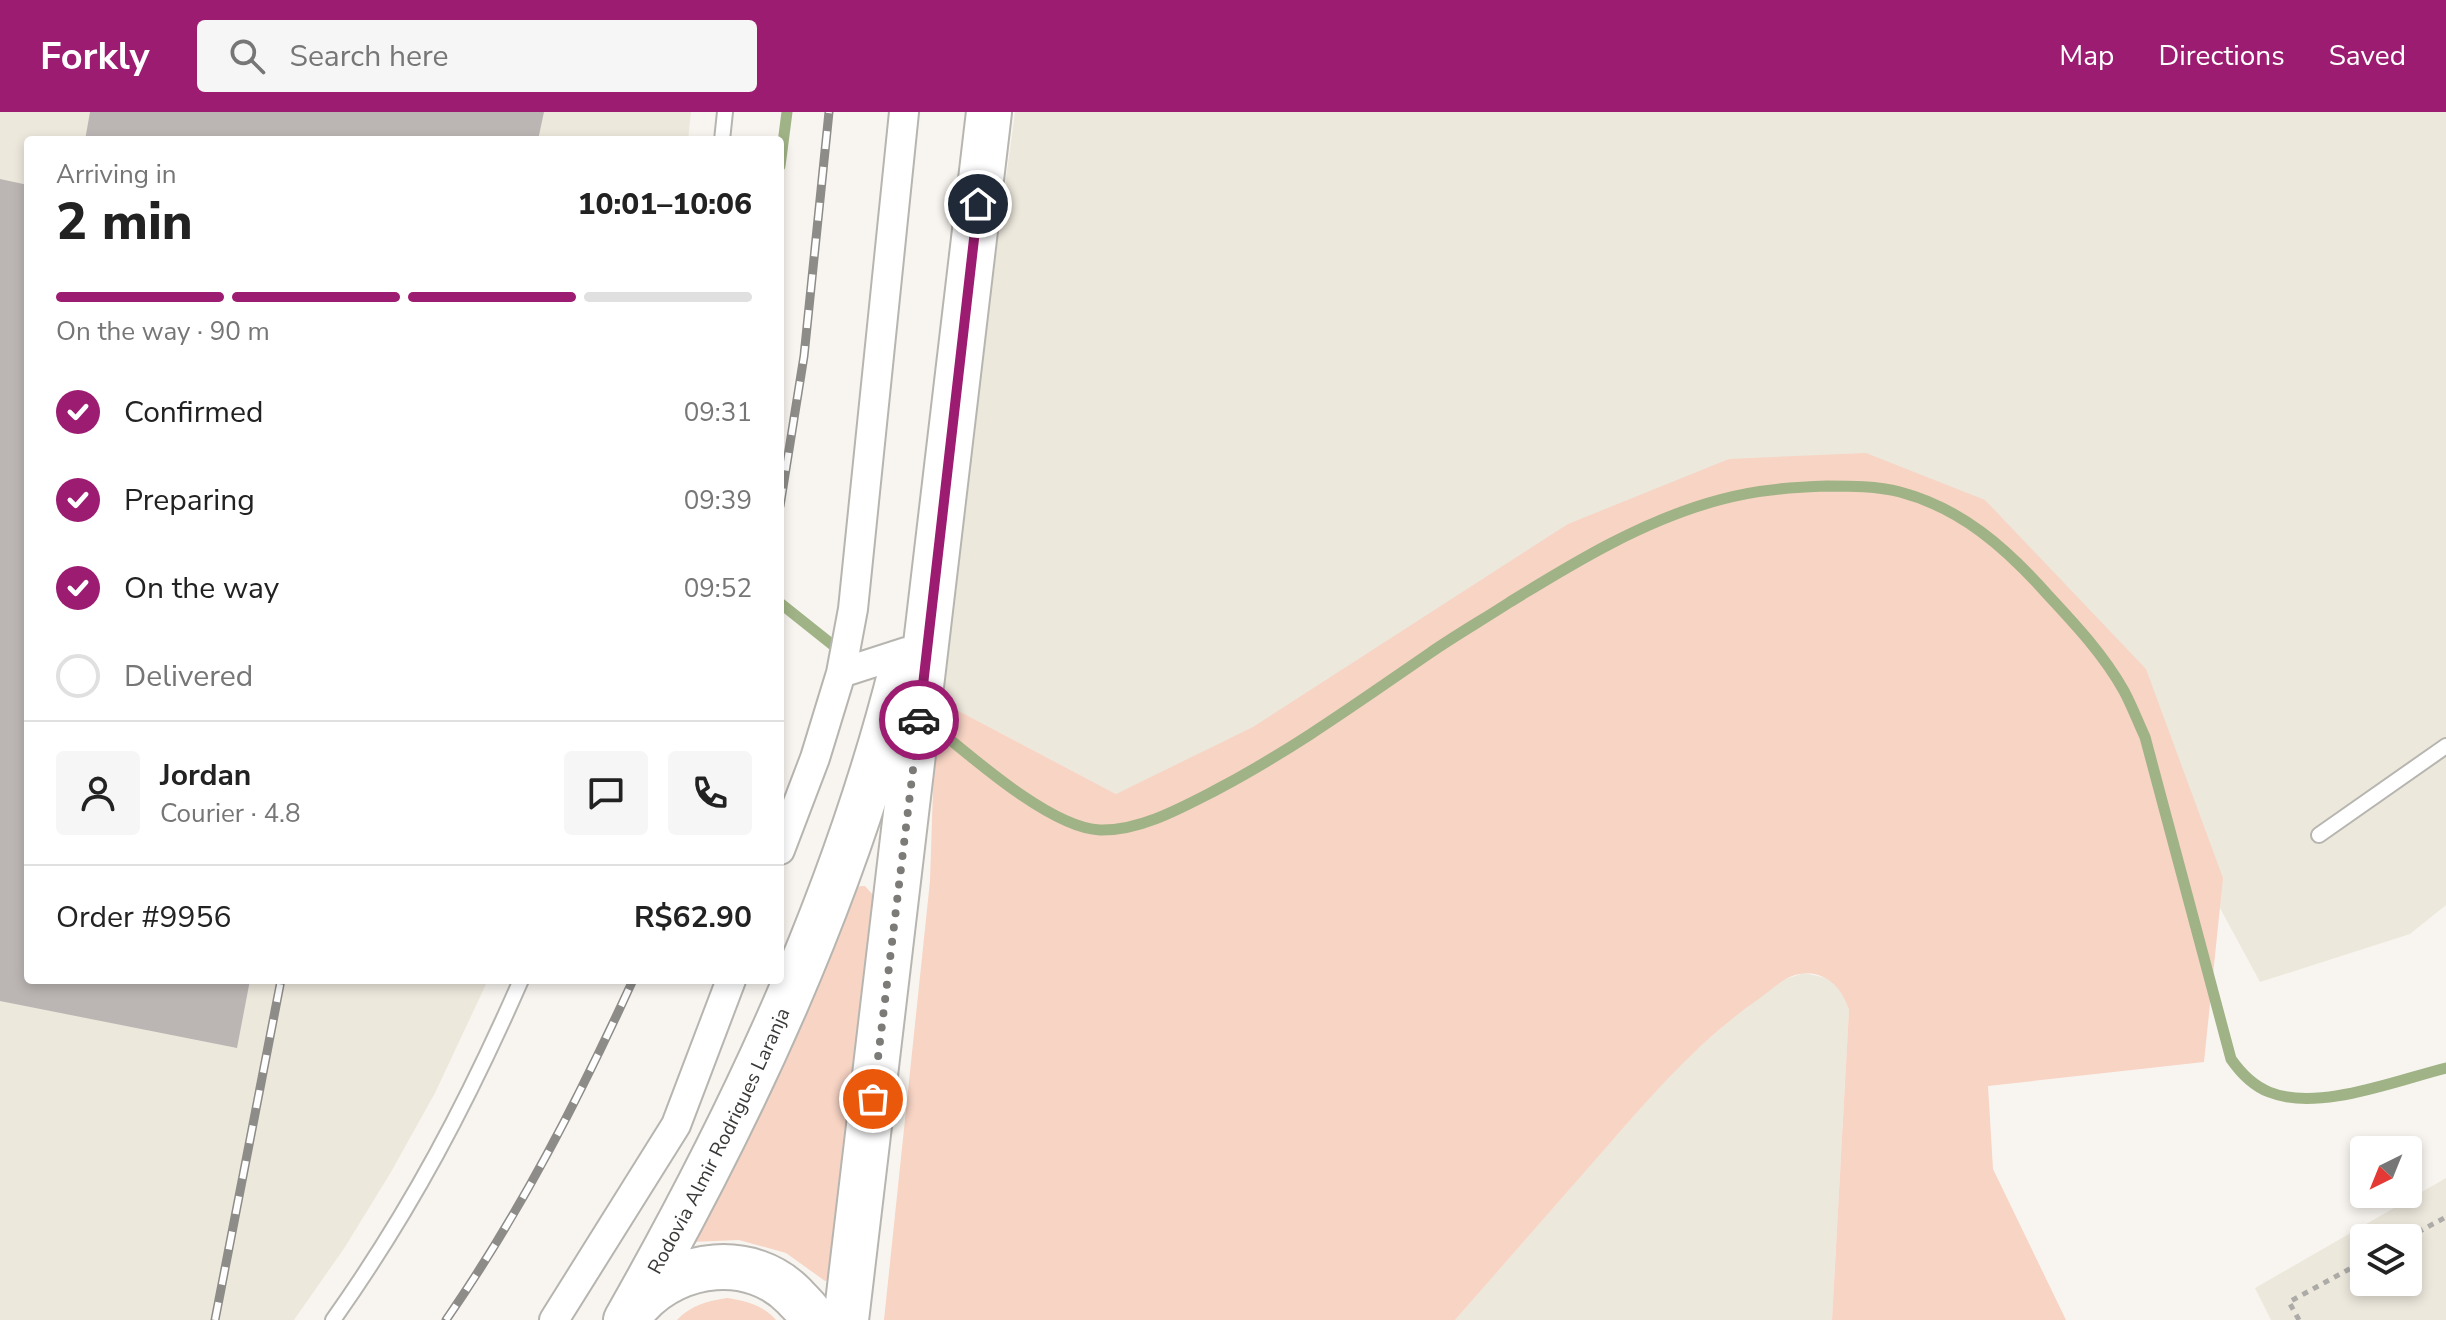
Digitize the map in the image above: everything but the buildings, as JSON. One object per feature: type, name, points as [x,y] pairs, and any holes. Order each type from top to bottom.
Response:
[{"type":"main road","name":"Rodovia Almir Rodrigues Laranja","points":[[846,1320],[989,112]]},
{"type":"main road","name":"Rodovia Almir Rodrigues Laranja","points":[[627,1319],[739,1106],[789,1002],[856,827],[906,652],[951,450]]},
{"type":"main road","points":[[627,1319],[652,1290],[683,1272],[719,1266],[754,1271],[786,1288],[814,1320]]},
{"type":"street","points":[[784,839],[815,758],[841,673],[853,609],[904,112]]},
{"type":"street","points":[[841,673],[906,652]]},
{"type":"street","points":[[554,1320],[676,1125],[729,984]]},
{"type":"lane","points":[[722,136],[725,112]]},
{"type":"lane","points":[[2319,835],[2446,746]]},
{"type":"lane","points":[[333,1320],[396,1226],[446,1140],[477,1080],[519,984]]},
{"type":"path","points":[[2422,1230],[2446,1217]]},
{"type":"path","points":[[2299,1320],[2289,1302],[2350,1269]]},
{"type":"shaded area","points":[[0,112],[691,112],[688,136],[24,136],[24,984],[486,984],[435,1093],[391,1172],[345,1247],[294,1320],[0,1320]]},
{"type":"shaded area","points":[[1015,112],[2446,112],[2446,905],[2410,934],[2260,982],[2150,779],[1356,686],[1116,794],[936,699]]},
{"type":"shaded area","points":[[1866,453],[1985,500],[2146,669],[2223,878],[2204,1062],[1988,1086],[1993,1169],[2066,1320],[1832,1320],[1849,1010],[1830,980],[1805,973],[1790,977],[1738,1014],[1677,1069],[1455,1320],[884,1320],[930,881],[936,699],[1116,794],[1253,727],[1568,524],[1729,459]]},
{"type":"shaded area","points":[[861,886],[873,895],[877,927],[835,1277],[825,1281],[786,1253],[739,1240],[691,1242],[853,889]]},
{"type":"shaded area","points":[[1804,973],[1827,978],[1838,987],[1849,1010],[1832,1320],[1455,1320],[1674,1070],[1741,1010],[1783,980]]},
{"type":"shaded area","points":[[2446,1178],[2446,1320],[2271,1320],[2255,1288],[2350,1233],[2350,1296],[2422,1296],[2422,1224],[2366,1224],[2394,1208],[2422,1208],[2422,1192]]},
{"type":"shaded area","points":[[727,1298],[754,1304],[776,1320],[677,1320],[700,1304]]},
{"type":"waterway","points":[[784,136],[787,112]]},
{"type":"waterway","points":[[929,722],[1010,787],[1058,817],[1100,830],[1130,827],[1174,811],[1244,775],[1535,587],[1585,557],[1664,519],[1719,500],[1773,490],[1845,486],[1900,492],[1943,508],[1999,546],[2078,628],[2124,691],[2145,737],[2231,1059],[2243,1074],[2269,1092],[2310,1098],[2358,1092],[2446,1068]]},
{"type":"waterway","points":[[784,606],[844,654]]},
{"type":"railway","points":[[784,481],[804,356],[829,112]]},
{"type":"railway","points":[[215,1320],[280,984]]},
{"type":"railway","points":[[446,1320],[499,1238],[547,1154],[631,984]]},
{"type":"way so far","points":[[873,1099],[919,720]]},
{"type":"route","points":[[919,720],[978,204]]}]
